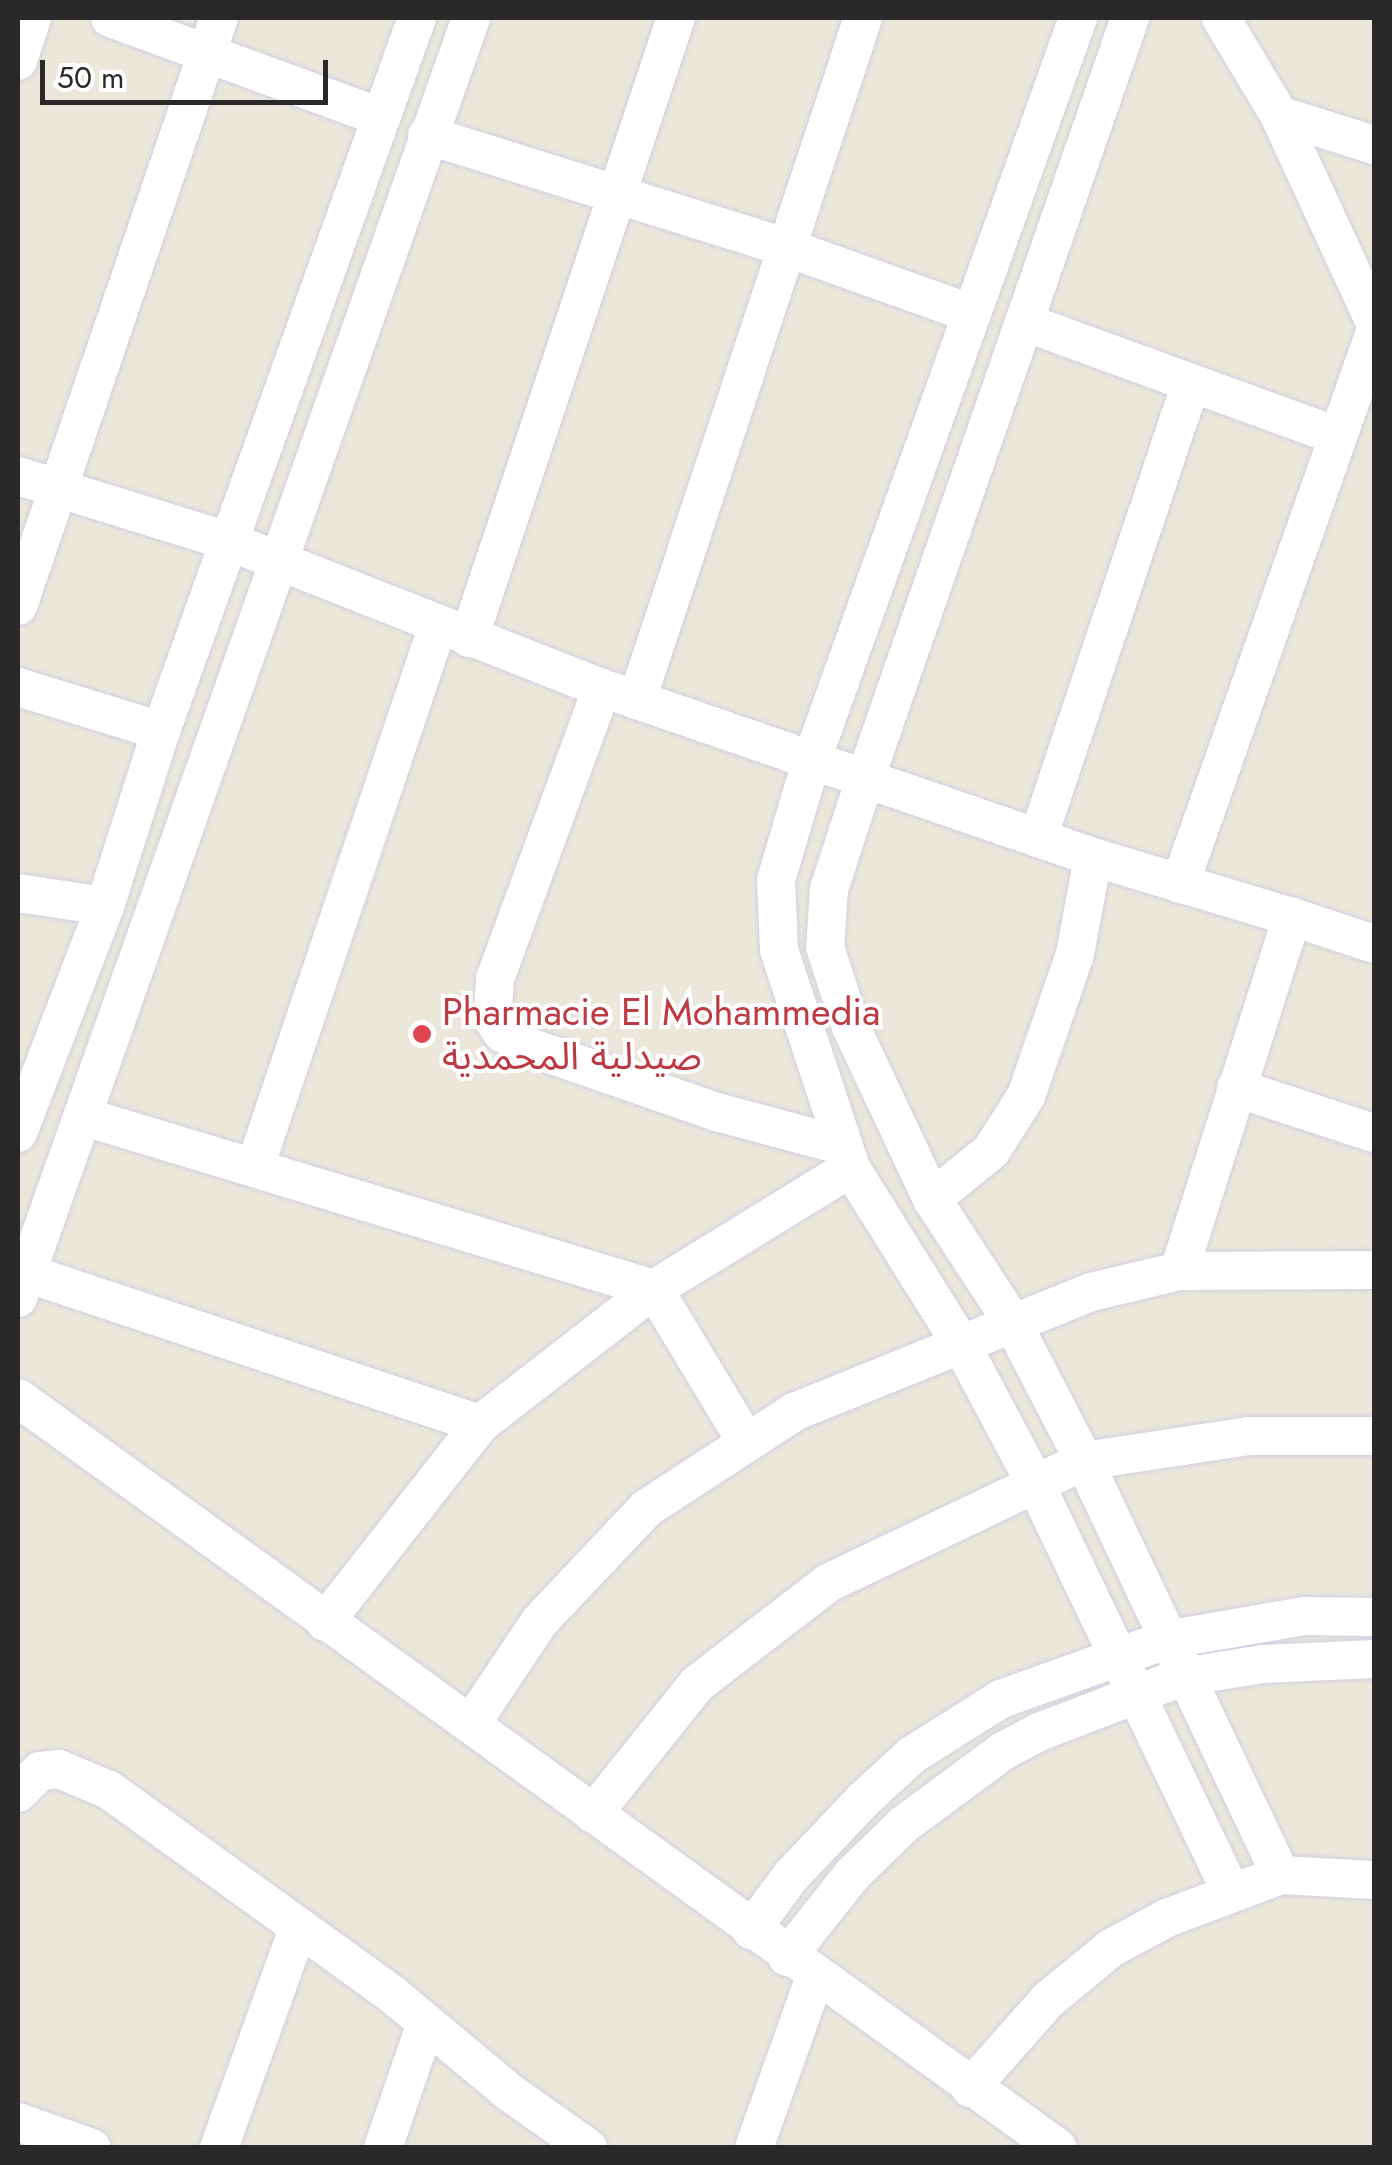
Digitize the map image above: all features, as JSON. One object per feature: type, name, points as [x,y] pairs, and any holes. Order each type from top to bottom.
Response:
[{"type":"street","points":[[18,61],[32,18]]},
{"type":"street","points":[[110,18],[380,118]]},
{"type":"street","points":[[18,606],[62,491],[219,18]]},
{"type":"street","points":[[18,1134],[105,906],[160,731],[417,18]]},
{"type":"street","points":[[471,18],[23,1286],[480,1424]]},
{"type":"street","points":[[255,1167],[616,194],[676,18]]},
{"type":"street","points":[[848,1157],[529,1046],[502,1034],[492,1018],[495,980],[619,694],[788,248],[863,18]]},
{"type":"street","points":[[1078,18],[810,762],[776,880],[779,950],[848,1157],[961,1344],[1035,1483],[1230,1893]]},
{"type":"street","points":[[1130,18],[865,778],[824,918],[840,996],[932,1199],[1010,1320],[1084,1461],[1182,1677],[1280,1875]]},
{"type":"street","points":[[1221,18],[1279,116],[1374,321]]},
{"type":"street","points":[[1279,116],[1374,144]]},
{"type":"street","points":[[427,135],[788,248],[972,314]]},
{"type":"street","points":[[1024,322],[1338,436]]},
{"type":"street","points":[[1180,884],[1374,335]]},
{"type":"street","points":[[1038,838],[1191,383]]},
{"type":"street","points":[[18,476],[228,541],[279,566],[810,762],[1093,857],[1374,944]]},
{"type":"street","points":[[18,687],[160,731]]},
{"type":"street","points":[[932,1199],[991,1152],[1026,1096],[1075,954],[1093,857]]},
{"type":"street","points":[[18,893],[105,906]]},
{"type":"street","points":[[1179,1272],[1292,918]]},
{"type":"street","points":[[800,1015],[840,996]]},
{"type":"street","points":[[1236,1088],[1374,1133]]},
{"type":"street","points":[[85,1117],[654,1289],[746,1440]]},
{"type":"street","points":[[324,1622],[480,1424],[654,1289],[848,1157]]},
{"type":"street","points":[[473,1721],[540,1621],[647,1508],[794,1412],[1010,1320],[1179,1272],[1374,1270]]},
{"type":"street","points":[[18,1398],[324,1622],[473,1721],[801,1967],[1058,2148]]},
{"type":"street","points":[[593,1814],[697,1684],[828,1583],[1084,1461],[1249,1436],[1374,1436]]},
{"type":"street","points":[[751,1930],[791,1876],[912,1755],[1000,1699],[1166,1640],[1304,1616],[1374,1617]]},
{"type":"street","points":[[754,2148],[801,1967],[852,1875],[955,1783],[1040,1732],[1182,1677],[1283,1662],[1374,1658]]},
{"type":"street","points":[[25,1773],[82,1775],[109,1790],[426,2023],[584,2146]]},
{"type":"street","points":[[970,2088],[1048,2000],[1111,1948],[1230,1893],[1280,1875],[1374,1880]]},
{"type":"street","points":[[219,2148],[298,1929]]},
{"type":"street","points":[[382,2148],[426,2023]]},
{"type":"street","points":[[18,2122],[92,2148]]},
{"type":"place","name":"Pharmacie El Mohammedia صيدلية المحمدية","points":[[422,1034]]}]
